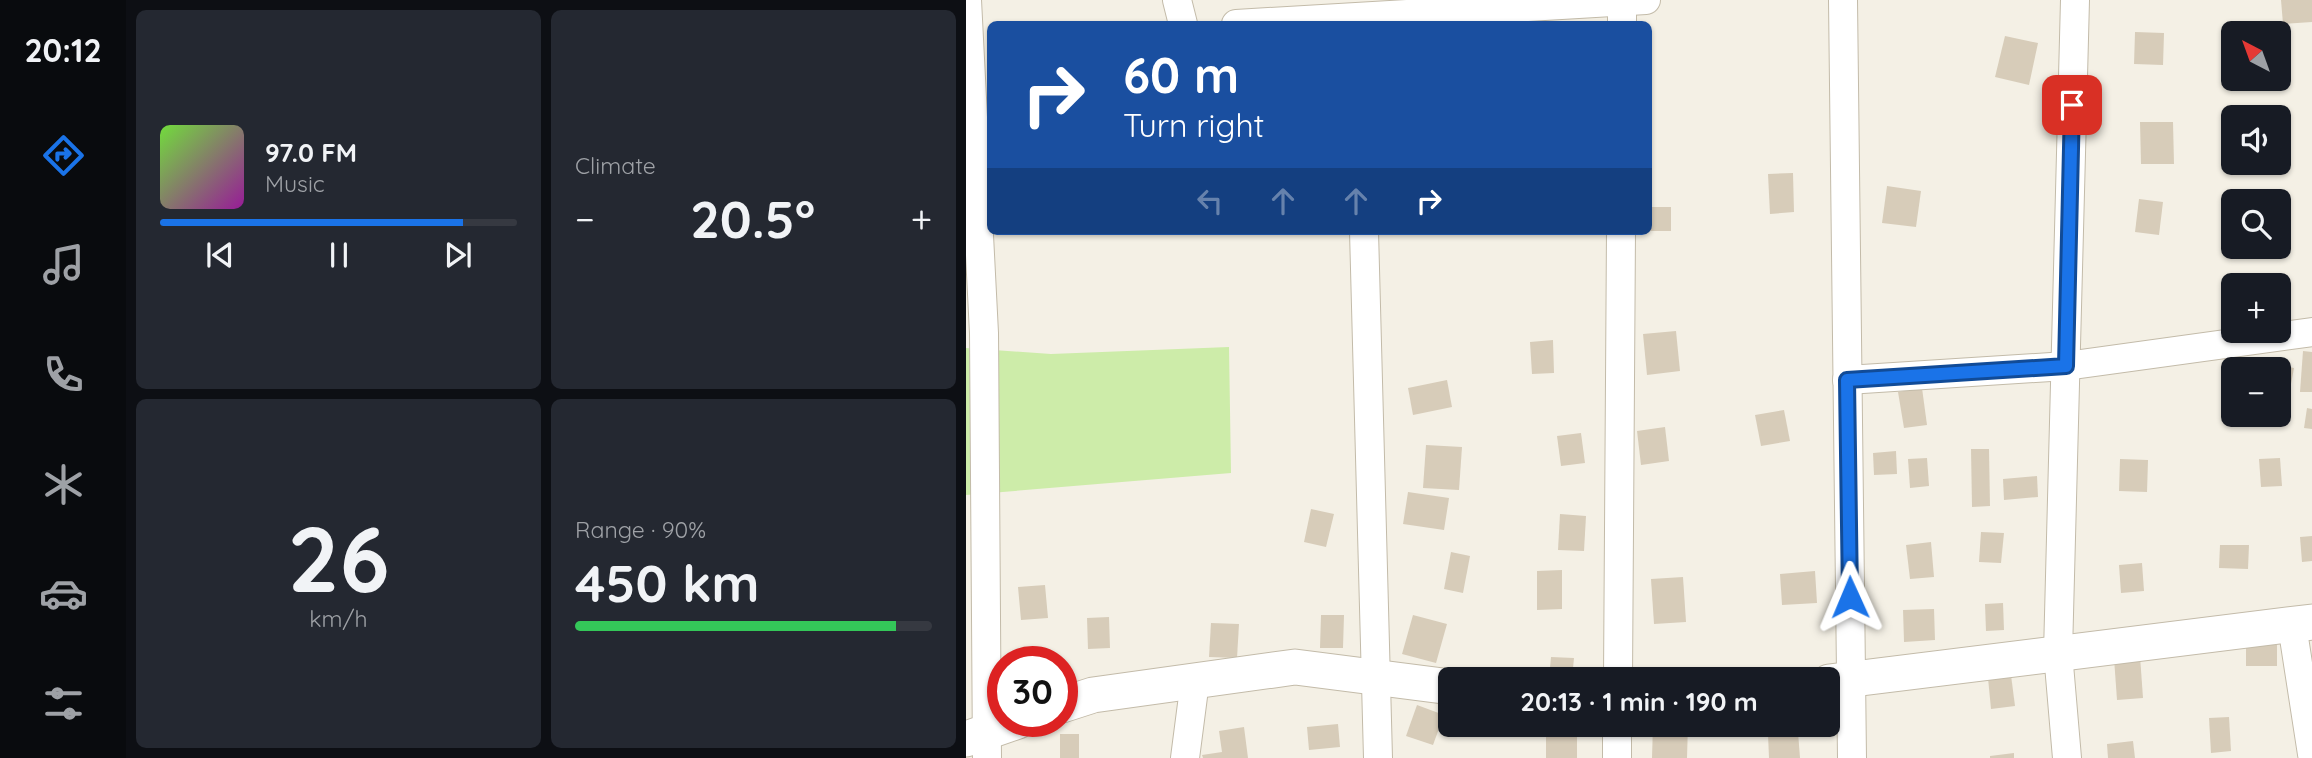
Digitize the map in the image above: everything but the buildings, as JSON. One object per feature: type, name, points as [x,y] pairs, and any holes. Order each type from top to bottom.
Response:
[{"type":"street","points":[[967,0],[984,333],[979,743]]},
{"type":"street","points":[[1177,0],[1182,21]]},
{"type":"street","points":[[1622,0],[1622,21]]},
{"type":"street","points":[[1277,21],[1646,0]]},
{"type":"street","points":[[1843,0],[1847,380],[1840,680],[1852,758]]},
{"type":"street","points":[[2067,758],[2059,653],[2075,0]]},
{"type":"street","points":[[1364,235],[1378,677],[1378,758]]},
{"type":"street","points":[[1618,667],[1621,235]]},
{"type":"street","points":[[1847,380],[2066,366],[2312,332]]},
{"type":"street","points":[[1840,680],[2302,623],[2312,754]]},
{"type":"street","points":[[1078,700],[1093,695],[1295,667],[1438,685]]},
{"type":"street","points":[[1185,758],[1195,681]]},
{"type":"street","points":[[1617,737],[1617,758]]},
{"type":"green space","points":[[1229,347],[1231,473],[966,495],[966,348],[1051,354]]},
{"type":"route","points":[[1850,597],[1847,380],[2066,366],[2072,105]]}]
